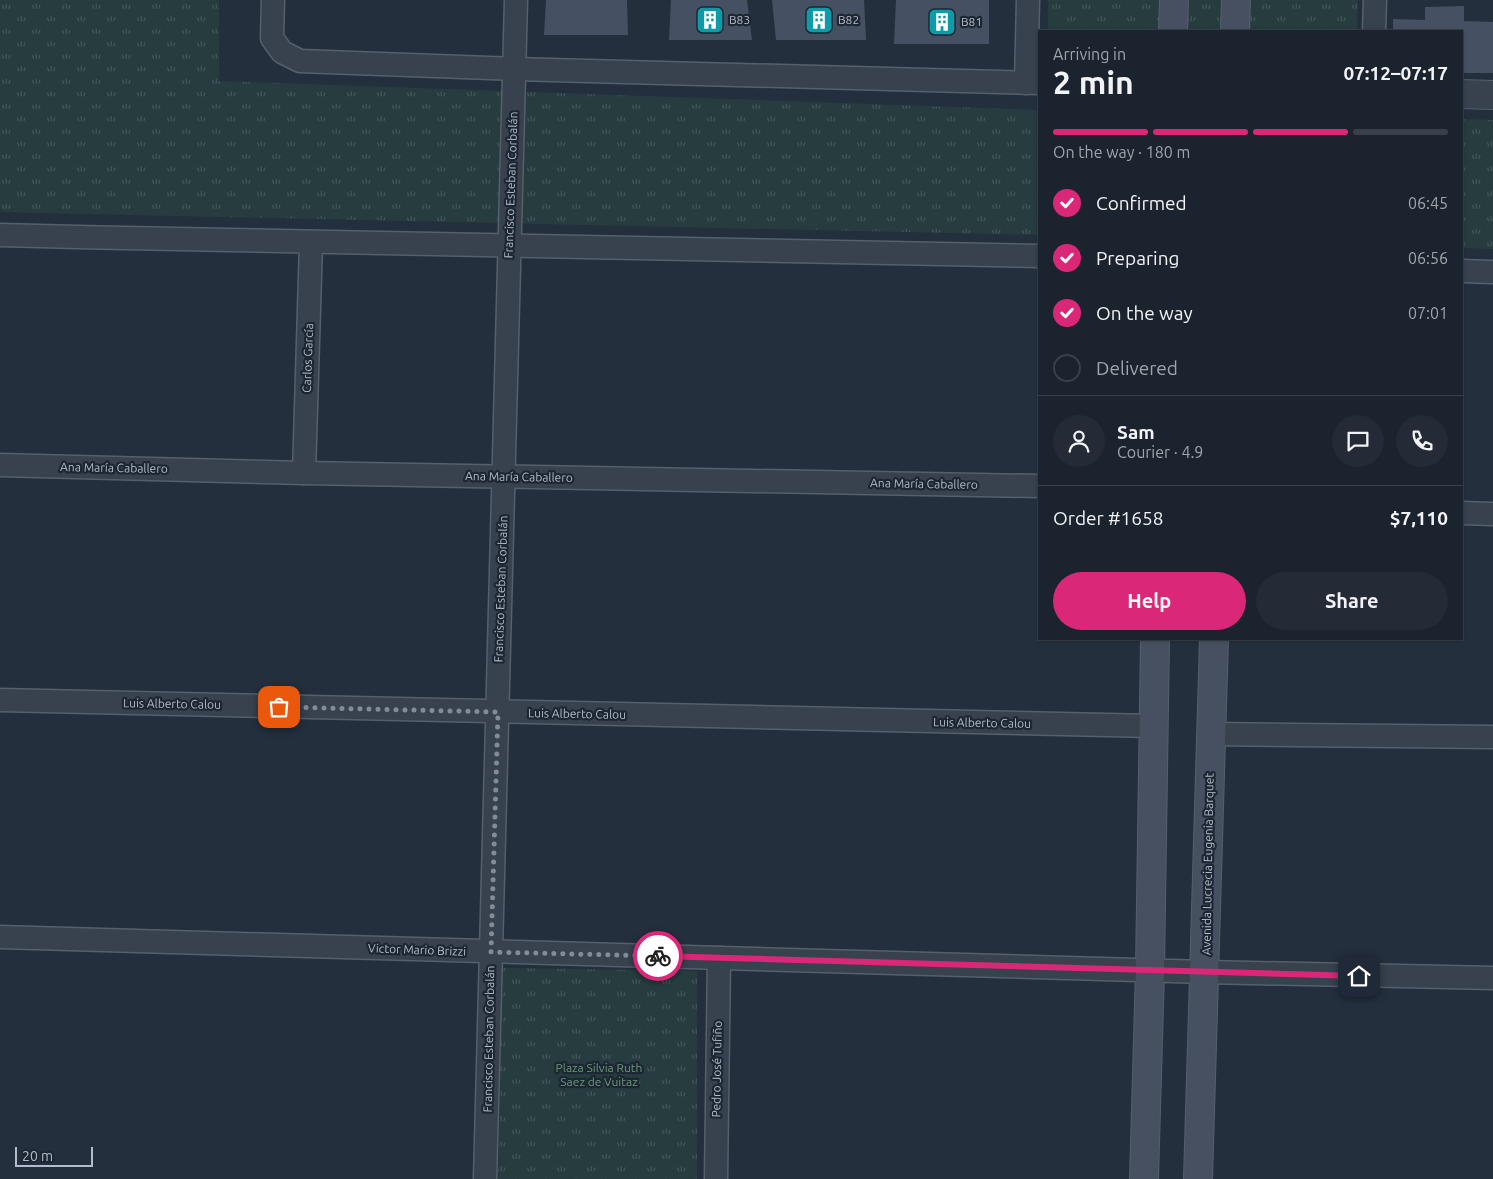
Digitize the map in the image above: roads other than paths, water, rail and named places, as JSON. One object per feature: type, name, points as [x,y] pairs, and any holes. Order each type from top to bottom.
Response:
[{"type":"main road","points":[[1173,30],[1174,0]]},
{"type":"main road","points":[[1235,30],[1236,0]]},
{"type":"main road","points":[[1144,1179],[1150,970],[1155,640]]},
{"type":"main road","name":"Avenida Lucrecia Eugenia Barquet","points":[[1198,1179],[1214,640]]},
{"type":"street","points":[[273,0],[272,38],[282,52],[300,61],[514,69],[1032,83],[1028,0]]},
{"type":"street","name":"Francisco Esteban Corbalán","points":[[486,1179],[516,0]]},
{"type":"street","points":[[1374,30],[1375,0]]},
{"type":"street","points":[[1463,94],[1493,95]]},
{"type":"street","points":[[0,235],[311,243],[510,245],[1038,256]]},
{"type":"street","name":"Carlos García","points":[[304,473],[311,243]]},
{"type":"street","points":[[1463,271],[1493,272]]},
{"type":"street","name":"Ana María Caballero","points":[[0,465],[304,473],[1038,486]]},
{"type":"street","points":[[1463,513],[1493,514]]},
{"type":"street","name":"Luis Alberto Calou","points":[[0,700],[1153,726]]},
{"type":"street","points":[[1211,734],[1493,737]]},
{"type":"street","name":"Victor Mario Brizzi","points":[[0,937],[1205,972],[1493,978]]},
{"type":"street","name":"Pedro José Tufiño","points":[[716,1179],[719,958]]},
{"type":"place","name":"B83","points":[[710,20]]},
{"type":"place","name":"B82","points":[[819,20]]},
{"type":"place","name":"B81","points":[[942,22]]},
{"type":"park label","name":"Plaza Silvia Ruth Saez de Vuitaz","points":[[599,1075]]}]
